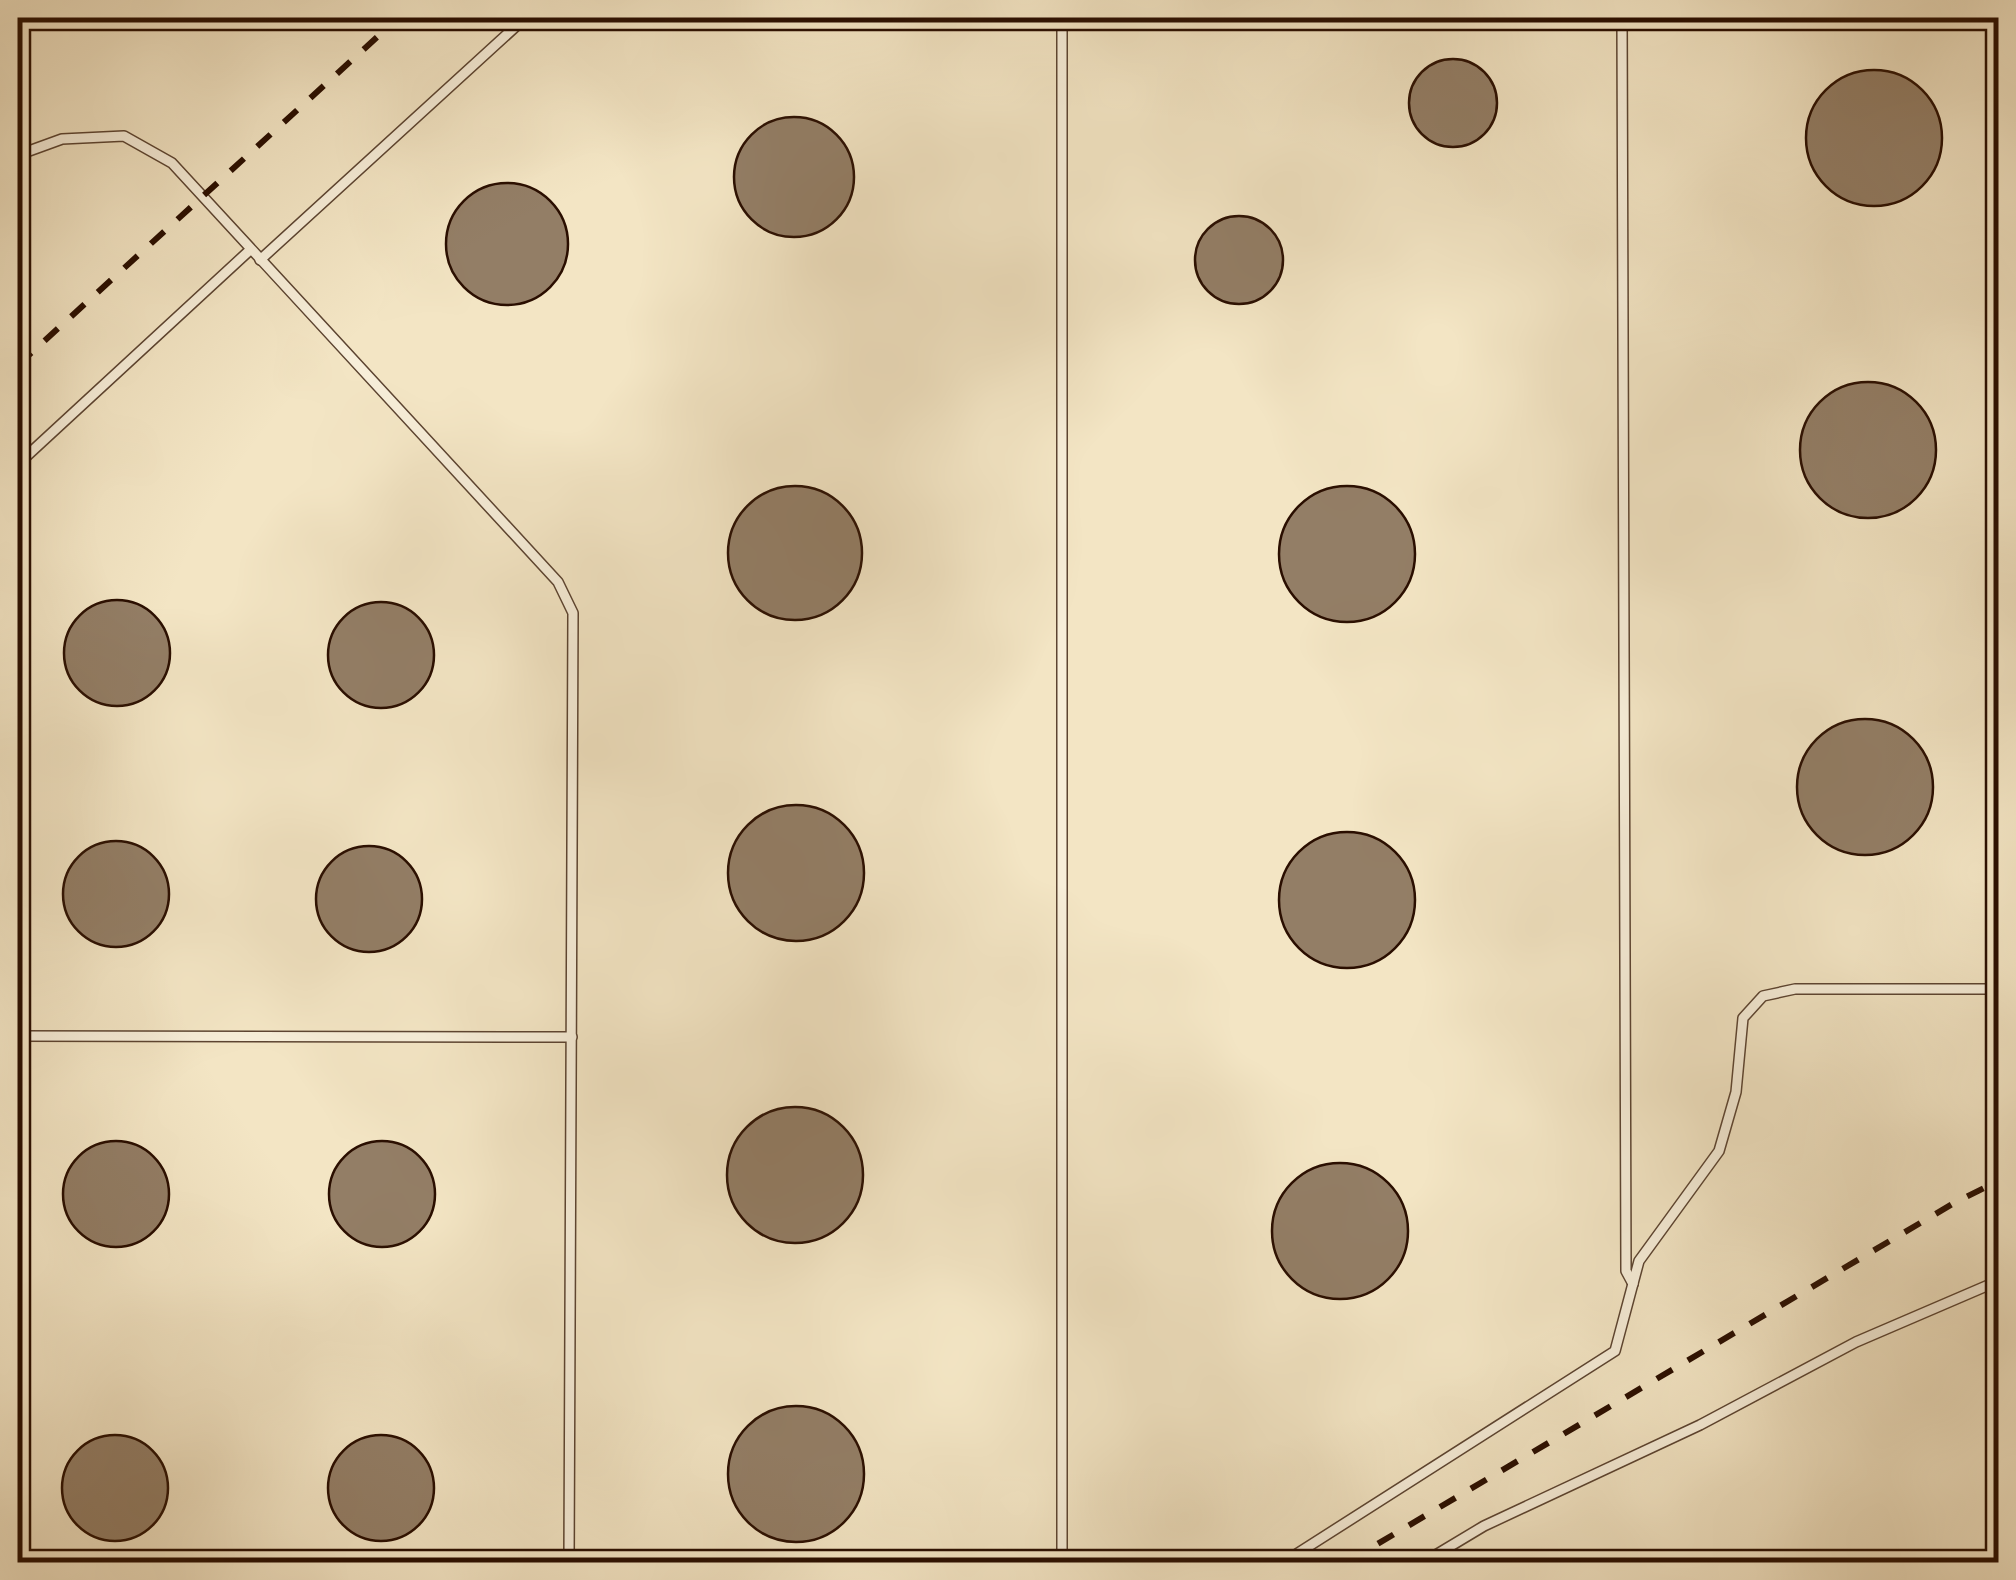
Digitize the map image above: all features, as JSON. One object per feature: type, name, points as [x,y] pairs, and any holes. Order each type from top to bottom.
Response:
[{"type":"lane","points":[[260,260],[525,18]]},
{"type":"lane","points":[[1062,18],[1062,1562]]},
{"type":"lane","points":[[1622,18],[1626,1270],[1633,1284]]},
{"type":"lane","points":[[18,155],[62,139],[124,136],[172,163],[558,582],[573,613],[569,1562]]},
{"type":"lane","points":[[18,464],[250,250]]},
{"type":"lane","points":[[1284,1562],[1615,1351],[1639,1261],[1718,1151],[1736,1092],[1743,1018],[1763,996],[1796,989],[1998,989]]},
{"type":"lane","points":[[18,1036],[572,1037]]},
{"type":"lane","points":[[1424,1562],[1484,1526],[1700,1424],[1856,1342],[1998,1280]]},
{"type":"building","points":[[1453,59],[1484,72],[1497,103],[1484,134],[1453,147],[1422,134],[1409,103],[1422,72]]},
{"type":"building","points":[[1874,70],[1900,76],[1922,90],[1936,112],[1942,138],[1936,164],[1922,186],[1900,200],[1874,206],[1848,200],[1826,186],[1812,164],[1806,138],[1812,112],[1826,90],[1848,76]]},
{"type":"building","points":[[794,117],[817,122],[836,135],[849,154],[854,177],[849,200],[836,219],[817,232],[794,237],[771,232],[752,219],[739,200],[734,177],[739,154],[752,135],[771,122]]},
{"type":"building","points":[[507,183],[530,187],[550,201],[564,221],[568,244],[564,267],[550,287],[530,301],[507,305],[484,301],[464,287],[450,267],[446,244],[450,221],[464,201],[484,187]]},
{"type":"building","points":[[1239,216],[1270,229],[1283,260],[1270,291],[1239,304],[1208,291],[1195,260],[1208,229]]},
{"type":"building","points":[[1868,382],[1894,388],[1916,402],[1930,424],[1936,450],[1930,476],[1916,498],[1894,512],[1868,518],[1842,512],[1820,498],[1806,476],[1800,450],[1806,424],[1820,402],[1842,388]]},
{"type":"building","points":[[795,486],[821,491],[843,505],[857,527],[862,553],[857,579],[843,601],[821,615],[795,620],[769,615],[747,601],[733,579],[728,553],[733,527],[747,505],[769,491]]},
{"type":"building","points":[[1347,486],[1373,492],[1395,506],[1409,528],[1415,554],[1409,580],[1395,602],[1373,616],[1347,622],[1321,616],[1299,602],[1285,580],[1279,554],[1285,528],[1299,506],[1321,492]]},
{"type":"building","points":[[117,600],[137,604],[154,616],[166,633],[170,653],[166,673],[154,690],[137,702],[117,706],[97,702],[80,690],[68,673],[64,653],[68,633],[80,616],[97,604]]},
{"type":"building","points":[[381,602],[401,606],[418,618],[430,635],[434,655],[430,675],[418,692],[401,704],[381,708],[361,704],[344,692],[332,675],[328,655],[332,635],[344,618],[361,606]]},
{"type":"building","points":[[1865,719],[1891,725],[1913,739],[1927,761],[1933,787],[1927,813],[1913,835],[1891,849],[1865,855],[1839,849],[1817,835],[1803,813],[1797,787],[1803,761],[1817,739],[1839,725]]},
{"type":"building","points":[[796,805],[822,811],[844,825],[858,847],[864,873],[858,899],[844,921],[822,935],[796,941],[770,935],[748,921],[734,899],[728,873],[734,847],[748,825],[770,811]]},
{"type":"building","points":[[1347,832],[1373,838],[1395,852],[1409,874],[1415,900],[1409,926],[1395,948],[1373,962],[1347,968],[1321,962],[1299,948],[1285,926],[1279,900],[1285,874],[1299,852],[1321,838]]},
{"type":"building","points":[[116,841],[136,845],[153,857],[165,874],[169,894],[165,914],[153,931],[136,943],[116,947],[96,943],[79,931],[67,914],[63,894],[67,874],[79,857],[96,845]]},
{"type":"building","points":[[369,846],[389,850],[406,862],[418,879],[422,899],[418,919],[406,936],[389,948],[369,952],[349,948],[332,936],[320,919],[316,899],[320,879],[332,862],[349,850]]},
{"type":"building","points":[[795,1107],[821,1113],[843,1127],[857,1149],[863,1175],[857,1201],[843,1223],[821,1237],[795,1243],[769,1237],[747,1223],[733,1201],[727,1175],[733,1149],[747,1127],[769,1113]]},
{"type":"building","points":[[116,1141],[136,1145],[153,1157],[165,1174],[169,1194],[165,1214],[153,1231],[136,1243],[116,1247],[96,1243],[79,1231],[67,1214],[63,1194],[67,1174],[79,1157],[96,1145]]},
{"type":"building","points":[[382,1141],[402,1145],[419,1157],[431,1174],[435,1194],[431,1214],[419,1231],[402,1243],[382,1247],[362,1243],[345,1231],[333,1214],[329,1194],[333,1174],[345,1157],[362,1145]]},
{"type":"building","points":[[1340,1163],[1366,1169],[1388,1183],[1402,1205],[1408,1231],[1402,1257],[1388,1279],[1366,1293],[1340,1299],[1314,1293],[1292,1279],[1278,1257],[1272,1231],[1278,1205],[1292,1183],[1314,1169]]},
{"type":"building","points":[[796,1406],[822,1412],[844,1426],[858,1448],[864,1474],[858,1500],[844,1522],[822,1536],[796,1542],[770,1536],[748,1522],[734,1500],[728,1474],[734,1448],[748,1426],[770,1412]]},
{"type":"building","points":[[115,1435],[135,1439],[152,1451],[164,1468],[168,1488],[164,1508],[152,1525],[135,1537],[115,1541],[95,1537],[78,1525],[66,1508],[62,1488],[66,1468],[78,1451],[95,1439]]},
{"type":"building","points":[[381,1435],[401,1439],[418,1451],[430,1468],[434,1488],[430,1508],[418,1525],[401,1537],[381,1541],[361,1537],[344,1525],[332,1508],[328,1488],[332,1468],[344,1451],[361,1439]]},
{"type":"railway","points":[[18,365],[398,18]]},
{"type":"railway","points":[[1347,1562],[1954,1203],[1998,1181]]}]
